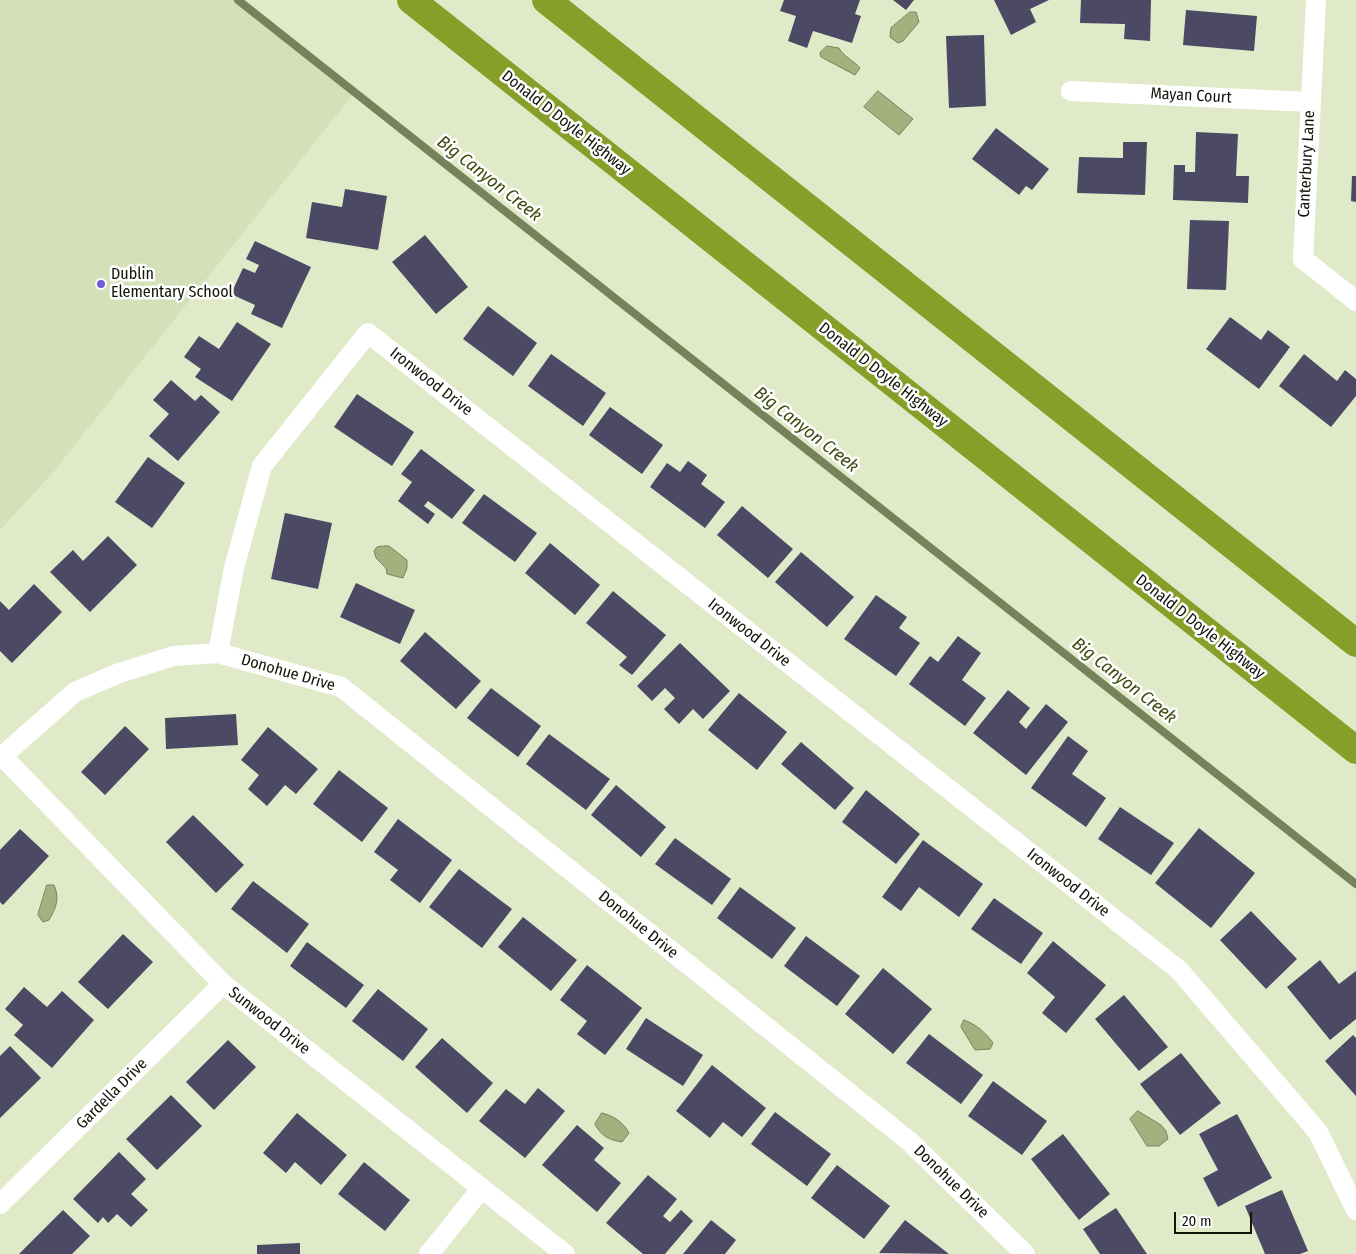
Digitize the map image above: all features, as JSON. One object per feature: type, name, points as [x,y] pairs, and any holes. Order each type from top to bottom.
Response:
[{"type":"highway","name":"Donald D Doyle Highway","points":[[411,0],[1356,750]]},
{"type":"highway","points":[[546,0],[1356,643]]},
{"type":"street","name":"Canterbury Lane","points":[[1316,0],[1302,259],[1356,301]]},
{"type":"street","name":"Mayan Court","points":[[1071,91],[1310,102]]},
{"type":"street","name":"Ironwood Drive","points":[[218,653],[234,568],[262,466],[368,333],[1179,970],[1318,1132],[1356,1210]]},
{"type":"street","name":"Donohue Drive","points":[[1,757],[76,692],[119,673],[174,656],[218,653],[341,687],[909,1141],[1025,1254]]},
{"type":"street","name":"Sunwood Drive","points":[[1,757],[223,984],[565,1254]]},
{"type":"street","name":"Gardella Drive","points":[[0,1204],[223,984]]},
{"type":"street","points":[[429,1254],[482,1188]]},
{"type":"shaded area","name":"Dublin Elementary School","points":[[0,0],[235,0],[354,93],[51,475],[0,530]]},
{"type":"shaded area","points":[[910,12],[916,12],[919,22],[903,41],[898,43],[890,37],[891,28]]},
{"type":"shaded area","points":[[827,46],[839,48],[860,68],[855,75],[821,57],[820,53]]},
{"type":"shaded area","points":[[878,91],[913,119],[899,135],[864,107]]},
{"type":"shaded area","points":[[389,546],[407,560],[407,568],[403,578],[387,574],[386,568],[376,558],[374,551],[377,547]]},
{"type":"shaded area","points":[[47,885],[54,885],[57,899],[49,920],[43,922],[38,915]]},
{"type":"shaded area","points":[[964,1020],[977,1026],[987,1036],[993,1043],[990,1049],[975,1050],[961,1027]]},
{"type":"shaded area","points":[[1138,1111],[1161,1125],[1166,1131],[1168,1139],[1159,1146],[1147,1146],[1130,1119]]},
{"type":"shaded area","points":[[602,1113],[618,1120],[627,1129],[629,1133],[622,1142],[606,1137],[597,1128],[595,1124]]},
{"type":"building","points":[[784,0],[860,0],[855,14],[861,16],[852,43],[813,31],[807,48],[788,41],[796,16],[780,11]]},
{"type":"building","points":[[893,0],[914,0],[906,10]]},
{"type":"building","points":[[994,0],[1049,0],[1030,9],[1036,22],[1011,35]]},
{"type":"building","points":[[1081,0],[1151,0],[1150,41],[1124,39],[1125,24],[1080,23]]},
{"type":"building","points":[[1186,10],[1257,16],[1254,51],[1183,45]]},
{"type":"building","points":[[984,35],[986,106],[949,108],[946,36]]},
{"type":"building","points":[[996,128],[1049,169],[1032,190],[1026,186],[1019,195],[972,159]]},
{"type":"building","points":[[1196,132],[1238,134],[1236,176],[1249,176],[1248,203],[1173,200],[1174,165],[1185,165],[1185,172],[1195,172]]},
{"type":"building","points":[[1123,142],[1147,142],[1145,195],[1077,193],[1079,157],[1123,158]]},
{"type":"building","points":[[1352,176],[1356,176],[1356,202],[1351,201]]},
{"type":"building","points":[[345,189],[387,196],[378,250],[306,238],[312,202],[342,207]]},
{"type":"building","points":[[1190,220],[1229,221],[1226,290],[1187,289]]},
{"type":"building","points":[[425,235],[468,287],[436,314],[392,262]]},
{"type":"building","points":[[255,241],[311,267],[282,328],[251,314],[255,305],[231,294],[243,268],[255,273],[259,265],[246,259]]},
{"type":"building","points":[[488,306],[537,343],[513,376],[463,339]]},
{"type":"building","points":[[1230,317],[1261,340],[1268,330],[1290,347],[1259,389],[1206,349]]},
{"type":"building","points":[[237,322],[271,344],[232,401],[195,377],[201,369],[184,357],[199,336],[219,349]]},
{"type":"building","points":[[551,354],[606,393],[583,426],[528,386]]},
{"type":"building","points":[[1304,354],[1337,381],[1345,370],[1356,379],[1356,396],[1331,427],[1279,386]]},
{"type":"building","points":[[171,380],[195,401],[201,395],[220,412],[178,461],[149,436],[169,414],[153,400]]},
{"type":"building","points":[[357,394],[414,432],[392,466],[334,427]]},
{"type":"building","points":[[610,407],[663,445],[642,474],[589,435]]},
{"type":"building","points":[[421,449],[475,490],[452,519],[428,501],[424,506],[435,514],[428,524],[398,501],[412,482],[401,474]]},
{"type":"building","points":[[148,457],[185,483],[152,528],[115,502]]},
{"type":"building","points":[[688,461],[707,475],[701,484],[725,502],[705,528],[650,487],[667,463],[680,472]]},
{"type":"building","points":[[484,494],[537,533],[515,562],[462,523]]},
{"type":"building","points":[[742,506],[793,549],[768,578],[717,535]]},
{"type":"building","points":[[285,513],[332,523],[318,589],[271,579]]},
{"type":"building","points":[[108,536],[137,565],[90,612],[50,572],[73,550],[83,561]]},
{"type":"building","points":[[550,543],[600,585],[575,615],[525,573]]},
{"type":"building","points":[[801,552],[854,597],[827,627],[775,582]]},
{"type":"building","points":[[356,583],[415,610],[400,644],[340,617]]},
{"type":"building","points":[[34,584],[62,612],[12,663],[0,651],[0,601],[9,610]]},
{"type":"building","points":[[613,591],[666,635],[632,675],[619,665],[627,657],[586,623]]},
{"type":"building","points":[[876,595],[907,617],[899,628],[920,643],[896,676],[844,639]]},
{"type":"building","points":[[425,632],[481,681],[456,709],[400,661]]},
{"type":"building","points":[[958,636],[981,653],[962,680],[986,698],[965,726],[909,684],[930,656],[938,662]]},
{"type":"building","points":[[680,643],[730,691],[703,719],[693,709],[679,724],[664,709],[675,698],[665,688],[652,701],[637,686]]},
{"type":"building","points":[[491,688],[541,726],[518,757],[467,718]]},
{"type":"building","points":[[1008,690],[1030,708],[1019,722],[1026,729],[1046,704],[1068,722],[1026,775],[973,733]]},
{"type":"building","points":[[739,693],[787,732],[757,770],[708,730]]},
{"type":"building","points":[[236,714],[238,745],[166,749],[165,718]]},
{"type":"building","points":[[125,726],[149,749],[105,795],[81,772]]},
{"type":"building","points":[[268,727],[318,769],[296,794],[285,785],[267,806],[248,789],[259,775],[241,760]]},
{"type":"building","points":[[549,734],[610,779],[586,810],[526,764]]},
{"type":"building","points":[[1068,736],[1088,751],[1072,774],[1106,798],[1086,827],[1031,788]]},
{"type":"building","points":[[801,742],[854,788],[835,810],[781,764]]},
{"type":"building","points":[[339,770],[388,808],[362,842],[313,804]]},
{"type":"building","points":[[616,785],[666,827],[641,857],[591,815]]},
{"type":"building","points":[[866,790],[920,834],[896,864],[842,822]]},
{"type":"building","points":[[1120,807],[1174,843],[1151,875],[1098,839]]},
{"type":"building","points":[[193,815],[244,865],[216,893],[166,842]]},
{"type":"building","points":[[398,819],[452,860],[420,903],[390,880],[398,870],[374,852]]},
{"type":"building","points":[[1199,828],[1255,873],[1211,928],[1155,883]]},
{"type":"building","points":[[20,829],[49,856],[3,905],[0,902],[0,850]]},
{"type":"building","points":[[675,838],[731,879],[712,905],[655,864]]},
{"type":"building","points":[[923,840],[983,884],[959,917],[919,887],[901,911],[882,897]]},
{"type":"building","points":[[459,869],[512,909],[482,948],[429,907]]},
{"type":"building","points":[[253,881],[309,924],[287,953],[231,909]]},
{"type":"building","points":[[740,887],[796,928],[772,959],[717,918]]},
{"type":"building","points":[[994,898],[1043,933],[1021,964],[971,929]]},
{"type":"building","points":[[1251,911],[1297,959],[1266,989],[1220,940]]},
{"type":"building","points":[[523,917],[577,960],[551,991],[498,947]]},
{"type":"building","points":[[123,934],[153,962],[108,1009],[78,982]]},
{"type":"building","points":[[806,936],[860,976],[837,1006],[784,966]]},
{"type":"building","points":[[1053,941],[1106,985],[1066,1033],[1042,1013],[1055,997],[1027,973]]},
{"type":"building","points":[[307,942],[364,985],[346,1008],[290,966]]},
{"type":"building","points":[[1320,960],[1339,984],[1356,971],[1356,1019],[1330,1040],[1287,987]]},
{"type":"building","points":[[587,965],[642,1008],[605,1055],[577,1034],[587,1021],[560,1000]]},
{"type":"building","points":[[883,968],[932,1009],[893,1054],[845,1014]]},
{"type":"building","points":[[24,987],[47,1007],[62,991],[94,1020],[52,1068],[14,1035],[23,1025],[5,1009]]},
{"type":"building","points":[[378,989],[428,1029],[403,1061],[352,1021]]},
{"type":"building","points":[[1124,995],[1168,1047],[1139,1071],[1095,1019]]},
{"type":"building","points":[[646,1018],[703,1055],[683,1086],[626,1049]]},
{"type":"building","points":[[929,1034],[983,1075],[961,1104],[906,1063]]},
{"type":"building","points":[[1353,1035],[1356,1038],[1356,1096],[1325,1061]]},
{"type":"building","points":[[442,1038],[493,1083],[467,1113],[415,1067]]},
{"type":"building","points":[[228,1040],[256,1067],[214,1110],[186,1082]]},
{"type":"building","points":[[10,1046],[41,1078],[0,1118],[0,1056]]},
{"type":"building","points":[[1181,1053],[1221,1103],[1180,1135],[1140,1084]]},
{"type":"building","points":[[712,1065],[766,1108],[742,1137],[723,1122],[710,1138],[676,1111]]},
{"type":"building","points":[[993,1081],[1047,1121],[1022,1155],[968,1116]]},
{"type":"building","points":[[538,1088],[565,1111],[525,1158],[479,1121],[506,1089],[525,1104]]},
{"type":"building","points":[[171,1095],[202,1126],[157,1170],[126,1139]]},
{"type":"building","points":[[775,1112],[831,1154],[807,1186],[751,1144]]},
{"type":"building","points":[[297,1113],[347,1155],[321,1185],[295,1162],[286,1173],[263,1153]]},
{"type":"building","points":[[1237,1114],[1272,1178],[1218,1207],[1203,1178],[1218,1170],[1199,1134]]},
{"type":"building","points":[[577,1125],[604,1148],[594,1160],[621,1183],[597,1212],[542,1165]]},
{"type":"building","points":[[1063,1134],[1110,1194],[1079,1220],[1031,1159]]},
{"type":"building","points":[[119,1152],[146,1179],[131,1194],[148,1210],[131,1227],[117,1214],[108,1223],[103,1217],[98,1223],[73,1199]]},
{"type":"building","points":[[364,1162],[410,1200],[385,1231],[338,1194]]},
{"type":"building","points":[[837,1165],[890,1206],[864,1239],[811,1198]]},
{"type":"building","points":[[648,1175],[677,1199],[663,1216],[670,1222],[681,1210],[693,1221],[665,1254],[643,1254],[606,1223]]},
{"type":"building","points":[[1282,1190],[1308,1251],[1300,1254],[1265,1254],[1245,1206]]},
{"type":"building","points":[[1116,1208],[1147,1254],[1100,1254],[1083,1229]]},
{"type":"building","points":[[63,1210],[90,1236],[72,1254],[19,1254]]},
{"type":"building","points":[[711,1220],[736,1240],[725,1254],[683,1254]]},
{"type":"building","points":[[905,1220],[949,1254],[879,1253]]},
{"type":"building","points":[[300,1243],[300,1254],[257,1254],[257,1245]]},
{"type":"waterway","name":"Big Canyon Creek","points":[[238,0],[1356,884]]},
{"type":"place","name":"Dublin Elementary School","points":[[101,284]]}]
